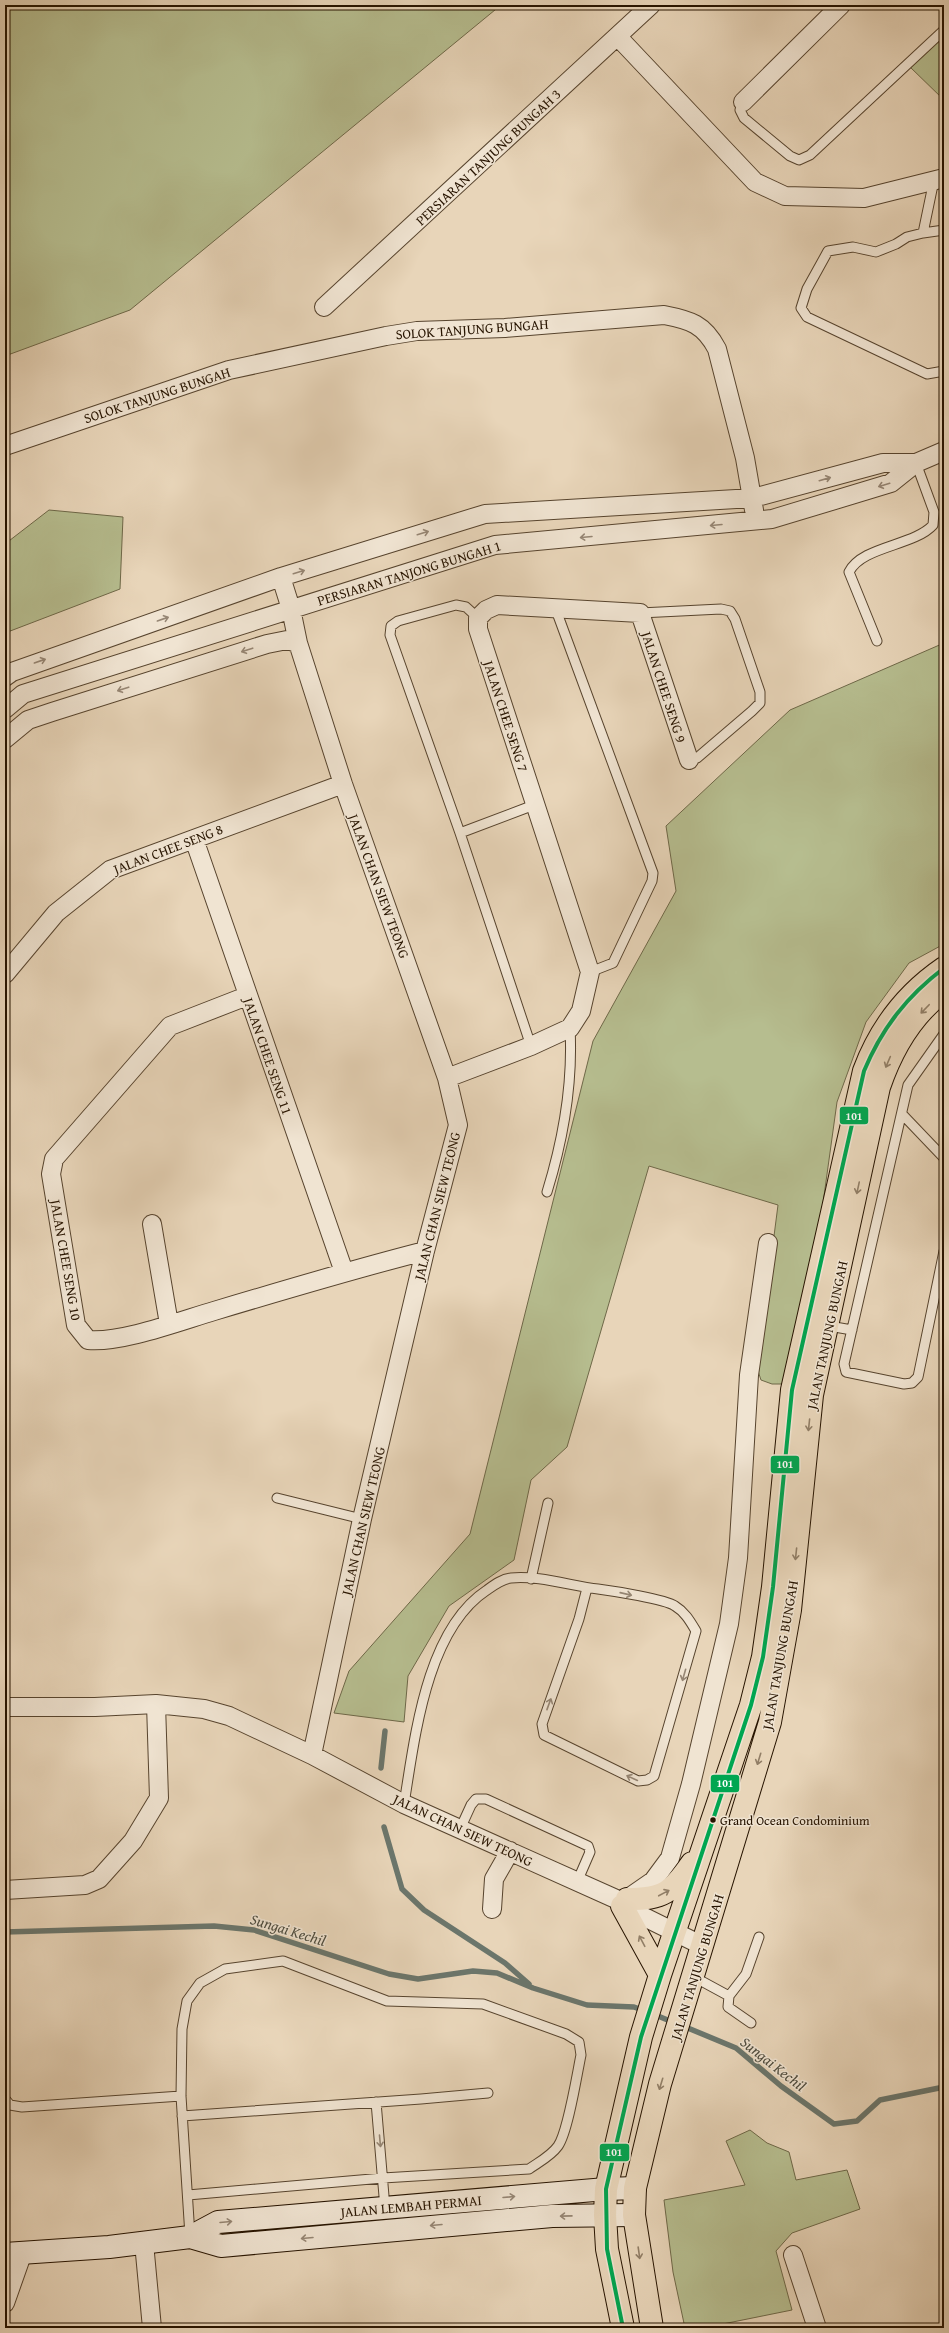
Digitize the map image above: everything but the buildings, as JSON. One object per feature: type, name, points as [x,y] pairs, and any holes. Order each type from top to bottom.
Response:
[{"type":"main road","name":"JALAN TANJUNG BUNGAH","points":[[623,2328],[608,2249],[605,2215],[606,2189],[641,2037],[675,1928],[706,1843],[751,1704],[763,1657],[773,1587],[792,1390],[864,1071],[873,1048],[894,1014],[927,980],[944,968]]},
{"type":"main road","name":"JALAN TANJUNG BUNGAH","points":[[652,2328],[634,2215],[635,2188],[648,2131],[770,1722],[790,1610],[812,1396],[829,1326],[879,1086],[888,1061],[907,1028],[944,992]]},
{"type":"main road","points":[[658,1980],[622,1901],[649,1899],[666,1894],[676,1885],[706,1843]]},
{"type":"main road","name":"JALAN LEMBAH PERMAI","points":[[14,2253],[144,2243],[190,2237],[218,2222],[606,2189],[635,2188]]},
{"type":"main road","name":"JALAN LEMBAH PERMAI","points":[[190,2237],[221,2246],[552,2216],[634,2215]]},
{"type":"street","name":"PERSIARAN TANJUNG BUNGAH 3","points":[[324,308],[651,5]]},
{"type":"street","points":[[744,102],[841,5]]},
{"type":"street","points":[[618,37],[756,182],[785,196],[864,198],[939,179]]},
{"type":"street","name":"SOLOK TANJUNG BUNGAH","points":[[5,446],[228,370],[386,336],[417,331],[505,328],[664,315],[687,320],[703,328],[712,338],[717,349],[732,399],[753,498],[755,521]]},
{"type":"street","name":"PERSIARAN TANJONG BUNGAH 1","points":[[5,709],[23,694],[495,545],[772,519],[891,483],[916,463],[944,451]]},
{"type":"street","name":"PERSIARAN TANJONG BUNGAH 1","points":[[5,677],[12,672],[281,577],[485,514],[753,498],[882,462],[916,463]]},
{"type":"street","name":"JALAN CHAN SIEW TEONG","points":[[281,577],[291,609],[298,643],[343,784],[447,1078],[458,1125],[425,1251],[362,1519],[312,1755]]},
{"type":"street","points":[[478,618],[486,610],[497,605],[556,610],[640,613]]},
{"type":"street","name":"JALAN CHEE SENG 9","points":[[640,613],[689,760]]},
{"type":"street","name":"JALAN CHEE SENG 7","points":[[478,618],[478,629],[534,805],[590,972]]},
{"type":"street","points":[[259,619],[267,644]]},
{"type":"street","points":[[5,739],[28,720],[267,644],[287,640],[298,643]]},
{"type":"street","name":"JALAN CHEE SENG 8","points":[[5,974],[56,913],[110,870],[343,784]]},
{"type":"street","name":"JALAN CHEE SENG 11","points":[[194,839],[247,996],[344,1272]]},
{"type":"street","points":[[447,1078],[531,1046],[570,1028],[581,1011],[590,972]]},
{"type":"street","name":"JALAN CHEE SENG 10","points":[[247,996],[170,1026],[54,1160],[51,1174],[76,1325],[88,1340],[103,1341],[169,1324],[344,1272],[425,1251]]},
{"type":"street","points":[[152,1224],[169,1324]]},
{"type":"street","points":[[622,1901],[653,1881],[670,1858],[691,1784],[729,1624],[738,1558],[749,1375],[768,1243]]},
{"type":"street","points":[[5,1890],[86,1885],[99,1879],[133,1841],[159,1798],[156,1704]]},
{"type":"street","name":"JALAN CHAN SIEW TEONG","points":[[5,1707],[96,1707],[156,1704],[204,1709],[228,1716],[312,1755],[404,1804],[622,1901],[704,1941]]},
{"type":"street","points":[[492,1909],[494,1879],[510,1851]]},
{"type":"street","points":[[144,2243],[152,2328]]},
{"type":"street","points":[[5,2303],[14,2253]]},
{"type":"street","points":[[793,2255],[817,2328]]},
{"type":"lane","points":[[744,102],[740,110],[744,118],[790,156],[799,160],[810,155],[944,30]]},
{"type":"lane","points":[[922,233],[939,179]]},
{"type":"lane","points":[[944,230],[907,237],[896,244],[876,252],[853,247],[828,251],[807,289],[801,308],[806,317],[927,374],[944,372]]},
{"type":"lane","points":[[877,641],[849,572],[858,561],[924,532],[933,525],[934,512],[916,463]]},
{"type":"lane","points":[[478,618],[466,607],[456,605],[398,621],[391,626],[390,636],[460,833],[531,1046]]},
{"type":"lane","points":[[640,613],[721,609],[730,611],[735,619],[760,692],[760,703],[752,711],[697,758],[689,760]]},
{"type":"lane","points":[[556,610],[653,872],[652,881],[613,963],[590,972]]},
{"type":"lane","points":[[460,833],[534,805]]},
{"type":"lane","points":[[547,1192],[556,1164],[572,1057],[570,1028]]},
{"type":"lane","points":[[944,1034],[908,1085],[844,1364],[846,1372],[904,1384],[912,1383],[918,1377],[944,1251]]},
{"type":"lane","points":[[902,1114],[944,1158]]},
{"type":"lane","points":[[829,1326],[852,1330]]},
{"type":"lane","points":[[277,1498],[362,1519]]},
{"type":"lane","points":[[531,1579],[548,1503]]},
{"type":"lane","points":[[404,1804],[413,1749],[429,1683],[437,1655],[447,1632],[465,1608],[496,1584],[510,1578],[531,1579],[616,1591],[674,1605],[686,1615],[696,1631],[654,1776],[647,1780],[638,1781],[544,1735],[542,1724],[579,1619],[587,1588]]},
{"type":"lane","points":[[460,1829],[471,1805],[476,1798],[486,1799],[588,1846],[590,1852],[577,1882]]},
{"type":"lane","points":[[751,2023],[728,2007],[729,1996],[746,1974],[759,1938]]},
{"type":"lane","points":[[188,2195],[383,2178],[529,2169],[548,2156],[559,2145],[564,2131],[581,2055],[579,2042],[566,2034],[483,2004],[387,2001],[283,1961],[225,1969],[200,1983],[187,2001],[182,2029],[181,2096],[190,2237]]},
{"type":"lane","points":[[692,1986],[729,1996]]},
{"type":"lane","points":[[182,2116],[488,2093]]},
{"type":"lane","points":[[5,2099],[10,2105],[22,2106],[181,2096]]},
{"type":"lane","points":[[376,2102],[385,2208]]},
{"type":"green space","points":[[5,5],[501,5],[130,310],[5,356]]},
{"type":"green space","points":[[944,36],[944,100],[909,66]]},
{"type":"green space","points":[[49,510],[123,517],[120,589],[5,633],[5,544]]},
{"type":"green space","points":[[944,643],[944,944],[909,963],[866,1022],[837,1102],[814,1268],[783,1384],[772,1384],[761,1380],[757,1368],[778,1205],[649,1166],[567,1447],[531,1480],[514,1560],[449,1606],[408,1676],[404,1722],[334,1713],[349,1671],[470,1534],[593,1041],[676,891],[666,826],[790,710]]},
{"type":"green space","points":[[750,2130],[767,2143],[789,2152],[796,2180],[847,2170],[860,2209],[792,2233],[776,2251],[792,2310],[703,2328],[685,2328],[673,2272],[664,2200],[745,2185],[726,2141]]},
{"type":"waterway","name":"Sungai Kechil","points":[[381,1768],[385,1731]]},
{"type":"waterway","name":"Sungai Kechil","points":[[384,1827],[402,1889],[424,1910],[505,1963],[529,1984]]},
{"type":"waterway","name":"Sungai Kechil","points":[[5,1932],[214,1926],[254,1930],[389,1974],[418,1979],[473,1971],[497,1973],[533,1988],[587,2005],[634,2007],[645,2011]]},
{"type":"waterway","name":"Sungai Kechil","points":[[653,2014],[675,2023]]},
{"type":"waterway","name":"Sungai Kechil","points":[[683,2026],[736,2048],[781,2086],[834,2124],[857,2121],[880,2100],[944,2087]]},
{"type":"transit line","name":"101","points":[[623,2328],[607,2249],[606,2189],[641,2037],[751,1705],[763,1657],[773,1587],[792,1390],[864,1071],[871,1055],[887,1027],[897,1014],[918,990],[944,968]]},
{"type":"place","name":"Grand Ocean Condominium","points":[[713,1820]]}]
